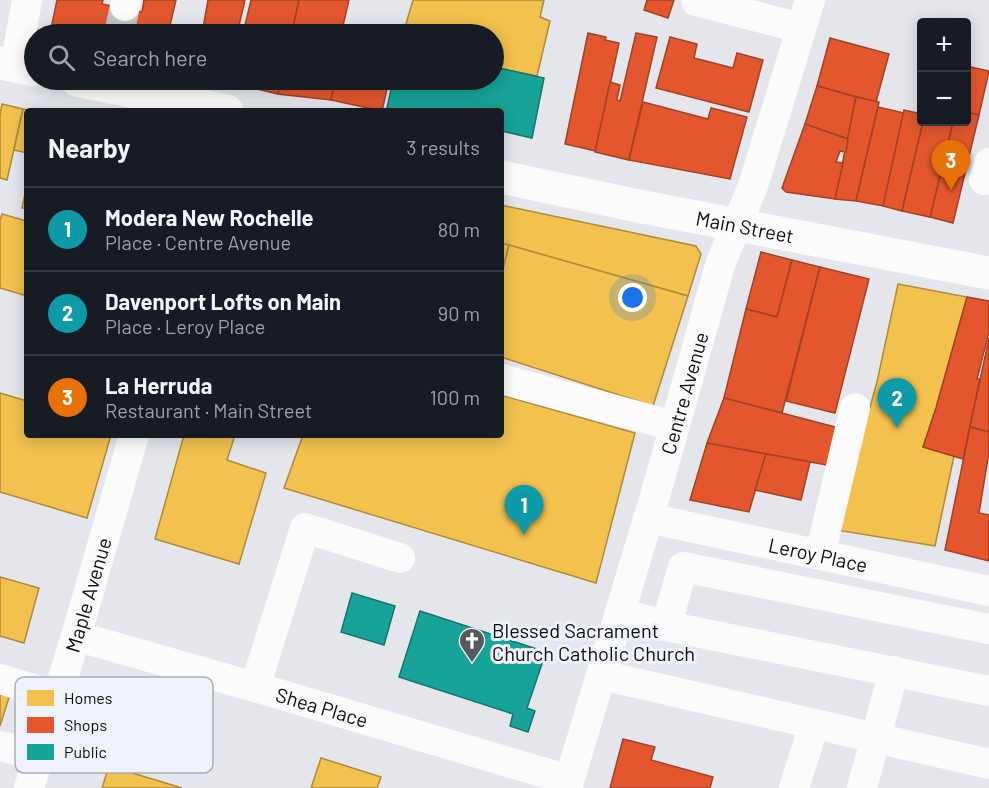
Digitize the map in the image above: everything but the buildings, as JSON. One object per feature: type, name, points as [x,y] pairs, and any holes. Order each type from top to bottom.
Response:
[{"type":"main road","points":[[134,90],[214,108]]},
{"type":"main road","name":"Main Street","points":[[504,178],[989,273]]},
{"type":"street","points":[[16,66],[27,0]]},
{"type":"street","name":"Centre Avenue","points":[[568,784],[648,518],[721,262],[753,186],[810,0]]},
{"type":"street","points":[[696,1],[801,28]]},
{"type":"street","points":[[504,380],[674,426]]},
{"type":"street","points":[[820,555],[855,408]]},
{"type":"street","name":"Maple Avenue","points":[[63,677],[133,438]]},
{"type":"street","name":"Leroy Place","points":[[648,518],[989,591]]},
{"type":"street","points":[[255,687],[304,528],[400,558]]},
{"type":"street","points":[[666,626],[683,567],[989,629]]},
{"type":"street","points":[[620,613],[666,626],[989,691]]},
{"type":"street","name":"Shea Place","points":[[76,636],[255,687],[568,784]]},
{"type":"street","points":[[862,788],[894,671]]},
{"type":"street","points":[[601,675],[989,764]]},
{"type":"street","points":[[0,679],[15,683]]},
{"type":"street","points":[[794,788],[814,724]]},
{"type":"street","points":[[0,746],[15,750]]},
{"type":"street","name":"Maple Avenue","points":[[29,788],[34,773]]},
{"type":"tunnel","points":[[121,24],[125,6]]},
{"type":"place","name":"La Herruda","points":[[951,190]]},
{"type":"place","name":"Davenport Lofts on Main","points":[[897,428]]},
{"type":"place","name":"Modera New Rochelle","points":[[524,535]]},
{"type":"place","name":"Blessed Sacrament Church Catholic Church","points":[[472,664]]}]
